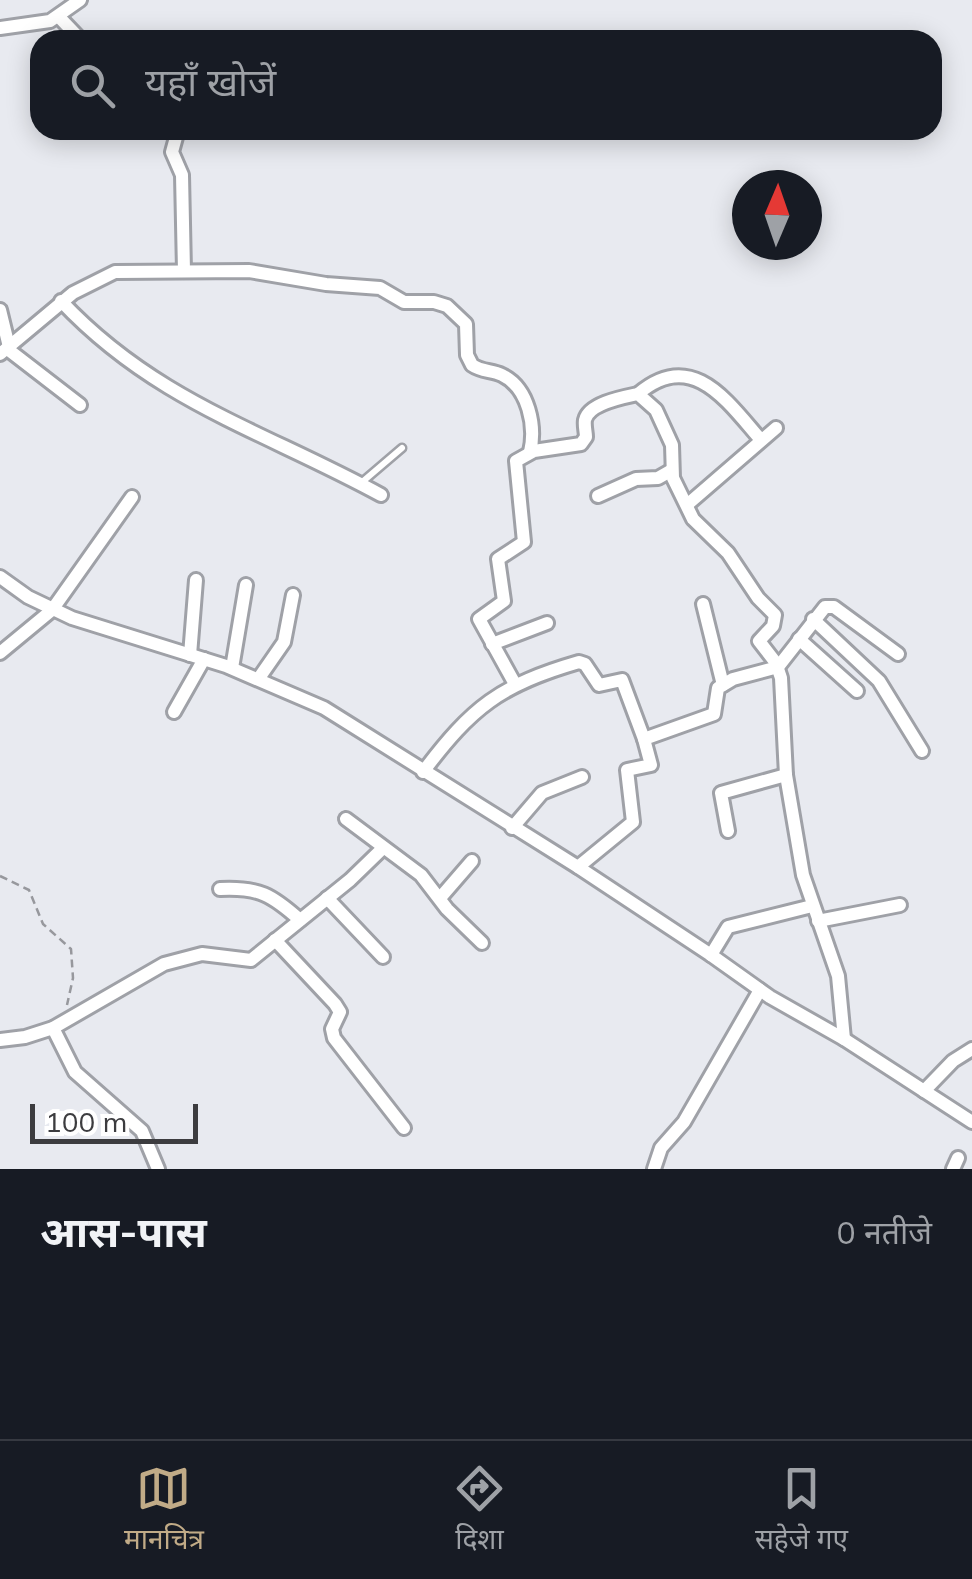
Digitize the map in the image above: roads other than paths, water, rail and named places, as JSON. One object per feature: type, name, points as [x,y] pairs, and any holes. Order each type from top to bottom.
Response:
[{"type":"street","points":[[0,26],[59,17],[80,0]]},
{"type":"street","points":[[59,17],[71,30]]},
{"type":"street","points":[[175,140],[172,152],[182,176],[184,271]]},
{"type":"street","points":[[4,350],[60,302],[115,272],[264,273],[380,288],[404,302],[446,306],[466,324],[467,355],[472,366],[503,375],[524,401],[534,425],[530,452]]},
{"type":"street","points":[[60,302],[104,344],[151,379],[381,495]]},
{"type":"street","points":[[0,310],[4,350]]},
{"type":"street","points":[[4,350],[80,405]]},
{"type":"street","points":[[515,684],[479,620],[504,601],[498,558],[524,542],[516,466],[520,457],[581,444],[586,438],[589,413],[638,394],[661,380],[695,377],[705,381],[761,440]]},
{"type":"street","points":[[638,394],[656,410],[672,444],[672,470],[693,518],[728,553],[758,598],[775,615],[773,626],[759,642],[778,667],[786,774],[812,906],[838,976],[844,1039]]},
{"type":"street","points":[[688,504],[776,428]]},
{"type":"street","points":[[598,496],[672,470]]},
{"type":"street","points":[[0,653],[52,610],[132,497]]},
{"type":"street","points":[[0,577],[52,610],[232,668],[324,708],[972,1122]]},
{"type":"street","points":[[174,712],[197,657],[196,580]]},
{"type":"street","points":[[232,668],[246,585]]},
{"type":"street","points":[[259,678],[284,642],[293,594]]},
{"type":"street","points":[[703,604],[724,685]]},
{"type":"street","points":[[644,739],[714,714],[718,688],[778,667],[824,607],[834,608],[898,654]]},
{"type":"street","points":[[813,619],[879,681],[922,751]]},
{"type":"street","points":[[492,644],[547,623]]},
{"type":"street","points":[[798,639],[856,691]]},
{"type":"street","points":[[423,772],[467,718],[515,684],[581,662],[598,684],[622,680],[652,766],[627,770],[633,822],[578,867]]},
{"type":"street","points":[[728,830],[722,792],[786,774]]},
{"type":"street","points":[[512,828],[542,793],[582,777]]},
{"type":"street","points":[[346,818],[420,875],[482,944]]},
{"type":"street","points":[[0,1040],[26,1038],[53,1028],[164,964],[202,954],[251,960],[382,849]]},
{"type":"street","points":[[440,898],[472,861]]},
{"type":"street","points":[[220,888],[269,894],[300,920]]},
{"type":"street","points":[[327,898],[383,957]]},
{"type":"street","points":[[818,921],[900,905]]},
{"type":"street","points":[[711,954],[726,928],[812,906]]},
{"type":"street","points":[[275,940],[336,1004],[340,1012],[332,1028],[334,1038],[404,1128]]},
{"type":"street","points":[[654,1169],[661,1148],[684,1122],[760,990]]},
{"type":"street","points":[[53,1028],[75,1072],[142,1131],[158,1169]]},
{"type":"street","points":[[924,1091],[972,1049]]},
{"type":"lane","points":[[360,484],[402,448]]}]
